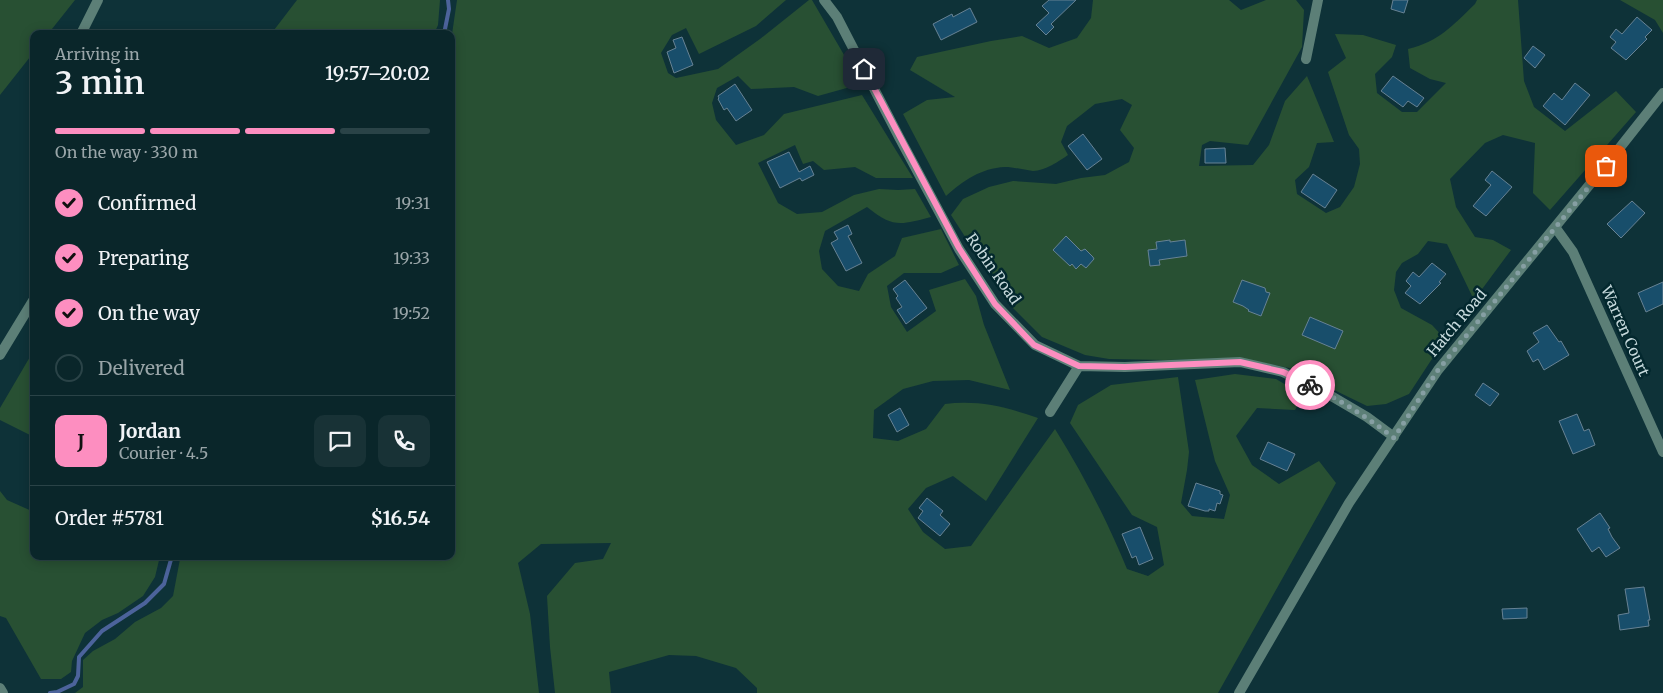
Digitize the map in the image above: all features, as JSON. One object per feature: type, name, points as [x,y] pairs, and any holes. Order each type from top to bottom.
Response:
[{"type":"street","points":[[83,30],[98,0]]},
{"type":"street","name":"Robin Road","points":[[824,0],[837,17],[899,138],[959,248],[995,304],[1034,345],[1079,366],[1125,367],[1240,362],[1283,372],[1333,397],[1367,417],[1394,438]]},
{"type":"street","points":[[1306,60],[1318,0]]},
{"type":"street","name":"Hatch Road","points":[[1239,693],[1349,503],[1438,370],[1663,93]]},
{"type":"street","name":"Warren Court","points":[[1554,227],[1573,252],[1663,452]]},
{"type":"street","points":[[0,355],[30,306]]},
{"type":"street","points":[[1050,412],[1079,366]]},
{"type":"street","points":[[0,688],[3,693]]},
{"type":"green space","points":[[0,0],[75,0],[51,30],[30,30],[30,57],[0,95]]},
{"type":"green space","points":[[297,0],[440,0],[438,25],[436,30],[274,30]]},
{"type":"green space","points":[[457,0],[786,0],[756,26],[699,54],[686,28],[672,35],[661,53],[668,73],[676,78],[718,69],[809,0],[812,0],[861,84],[818,96],[794,87],[751,89],[738,76],[717,88],[712,103],[716,120],[736,145],[764,135],[784,114],[862,95],[913,178],[876,178],[855,167],[824,170],[813,161],[803,164],[795,145],[758,163],[778,203],[797,214],[822,212],[854,195],[879,189],[915,189],[931,217],[912,222],[897,223],[884,219],[867,207],[825,231],[819,251],[822,269],[838,286],[859,291],[868,274],[895,256],[902,238],[941,229],[959,265],[941,273],[904,273],[887,286],[891,307],[907,332],[936,311],[929,290],[965,279],[976,296],[984,325],[1010,390],[969,380],[933,381],[903,389],[874,410],[873,438],[898,441],[926,429],[945,404],[969,403],[992,405],[1038,418],[986,501],[953,476],[926,488],[908,509],[923,532],[945,549],[971,546],[1055,429],[1094,498],[1127,569],[1148,576],[1164,565],[1157,527],[1132,515],[1070,423],[1078,405],[1111,385],[1178,377],[1189,452],[1181,503],[1192,516],[1224,519],[1230,495],[1215,461],[1195,380],[1235,374],[1276,379],[1303,395],[1295,410],[1257,408],[1236,436],[1252,465],[1279,484],[1319,461],[1336,483],[1218,693],[757,693],[757,688],[736,668],[696,656],[669,655],[609,672],[611,693],[555,693],[547,596],[575,563],[603,559],[611,543],[541,544],[518,563],[530,614],[539,693],[75,693],[83,687],[83,660],[93,651],[115,639],[135,622],[161,608],[173,596],[180,560],[455,560],[455,30],[453,30]]},
{"type":"green space","points":[[1093,0],[1229,0],[1241,10],[1266,0],[1296,0],[1304,10],[1302,47],[1248,145],[1210,141],[1202,145],[1199,166],[1253,165],[1269,145],[1285,101],[1307,76],[1334,142],[1317,143],[1309,167],[1295,180],[1297,194],[1326,213],[1340,207],[1354,187],[1360,164],[1359,149],[1349,135],[1328,72],[1346,58],[1335,34],[1363,35],[1396,45],[1392,57],[1375,74],[1377,93],[1402,112],[1417,112],[1446,83],[1430,79],[1410,68],[1408,49],[1429,42],[1445,32],[1477,0],[1518,0],[1524,81],[1534,107],[1565,131],[1616,91],[1636,112],[1550,210],[1533,193],[1535,143],[1503,135],[1485,143],[1450,179],[1456,207],[1475,237],[1493,240],[1511,250],[1474,300],[1447,244],[1428,241],[1418,254],[1402,263],[1396,272],[1394,290],[1401,308],[1432,325],[1445,339],[1409,394],[1386,404],[1367,406],[1289,368],[1240,358],[1109,359],[1085,355],[1042,337],[1008,303],[951,215],[963,199],[989,187],[1013,181],[1056,184],[1105,175],[1129,162],[1134,148],[1120,130],[1132,105],[1122,99],[1095,104],[1067,126],[1061,142],[1068,155],[1052,165],[1033,171],[1012,167],[988,170],[966,180],[946,196],[903,114],[927,100],[955,97],[910,70],[917,57],[1022,36],[1049,48],[1077,38],[1091,18]]},
{"type":"green space","points":[[1620,0],[1663,0],[1663,33],[1655,20]]},
{"type":"green space","points":[[30,357],[30,435],[0,420],[0,408]]},
{"type":"green space","points":[[0,491],[7,500],[30,510],[30,560],[159,560],[155,577],[143,596],[118,613],[102,620],[85,633],[72,661],[71,672],[61,679],[41,679],[6,618],[0,616]]},
{"type":"building","points":[[1049,0],[1076,0],[1051,24],[1054,27],[1046,35],[1036,25],[1049,13],[1042,6]]},
{"type":"building","points":[[1393,0],[1408,0],[1404,13],[1391,9]]},
{"type":"building","points":[[970,8],[977,22],[941,40],[933,24],[952,14],[953,17]]},
{"type":"building","points":[[1637,17],[1652,30],[1645,37],[1647,39],[1626,60],[1611,48],[1616,42],[1610,37],[1616,29],[1622,34]]},
{"type":"building","points":[[682,37],[693,65],[674,73],[667,52],[676,48],[673,40]]},
{"type":"building","points":[[1533,46],[1545,55],[1535,68],[1524,58]]},
{"type":"building","points":[[1393,76],[1424,98],[1417,107],[1408,101],[1403,107],[1381,91]]},
{"type":"building","points":[[1575,83],[1590,95],[1565,125],[1543,106],[1554,93],[1562,100]]},
{"type":"building","points":[[735,84],[752,110],[736,121],[727,108],[724,110],[718,99],[718,96]]},
{"type":"building","points":[[1083,134],[1102,159],[1087,170],[1068,146]]},
{"type":"building","points":[[1225,148],[1226,163],[1205,163],[1205,149]]},
{"type":"building","points":[[789,152],[799,172],[810,166],[814,175],[802,181],[800,178],[780,188],[767,162]]},
{"type":"building","points":[[1492,171],[1512,187],[1486,216],[1473,206],[1491,185],[1485,180]]},
{"type":"building","points":[[1313,174],[1337,190],[1325,208],[1301,192]]},
{"type":"building","points":[[1632,201],[1645,213],[1621,238],[1607,224]]},
{"type":"building","points":[[848,225],[852,234],[848,236],[862,263],[846,271],[831,243],[838,239],[834,232]]},
{"type":"building","points":[[1066,236],[1081,251],[1085,249],[1093,257],[1094,259],[1086,268],[1081,264],[1076,269],[1072,264],[1070,266],[1053,250]]},
{"type":"building","points":[[1170,240],[1170,242],[1185,240],[1187,256],[1159,260],[1160,265],[1150,266],[1148,250],[1157,249],[1156,242]]},
{"type":"building","points":[[1432,263],[1446,274],[1439,282],[1441,283],[1420,304],[1405,293],[1411,286],[1406,281],[1413,272],[1419,277]]},
{"type":"building","points":[[905,280],[927,308],[906,324],[897,310],[902,307],[893,289]]},
{"type":"building","points":[[1242,280],[1265,288],[1266,292],[1270,293],[1261,316],[1233,302]]},
{"type":"building","points":[[1663,282],[1663,304],[1646,312],[1638,293]]},
{"type":"building","points":[[1310,317],[1343,331],[1335,349],[1302,335]]},
{"type":"building","points":[[1547,325],[1559,342],[1561,341],[1569,355],[1544,370],[1538,359],[1533,362],[1527,351],[1539,342],[1533,333]]},
{"type":"building","points":[[1483,383],[1499,394],[1490,406],[1475,395]]},
{"type":"building","points":[[900,408],[909,425],[897,432],[888,415]]},
{"type":"building","points":[[1577,414],[1584,431],[1589,429],[1595,445],[1573,454],[1559,421]]},
{"type":"building","points":[[1268,442],[1295,454],[1287,471],[1260,459]]},
{"type":"building","points":[[1196,483],[1220,491],[1220,494],[1223,495],[1220,504],[1217,503],[1215,511],[1209,509],[1209,511],[1205,511],[1188,506]]},
{"type":"building","points":[[927,498],[943,511],[940,515],[950,524],[940,536],[918,518],[923,511],[919,508]]},
{"type":"building","points":[[1600,513],[1620,548],[1606,557],[1599,547],[1592,552],[1577,529]]},
{"type":"building","points":[[1140,527],[1153,559],[1139,565],[1136,556],[1132,558],[1122,534]]},
{"type":"building","points":[[1644,587],[1650,620],[1648,620],[1649,626],[1620,630],[1618,615],[1629,613],[1625,589]]},
{"type":"building","points":[[1527,608],[1527,618],[1503,619],[1502,609]]},
{"type":"waterway","points":[[445,30],[449,9],[448,0]]},
{"type":"waterway","points":[[50,693],[57,692],[74,684],[78,676],[79,657],[102,631],[145,603],[164,584],[171,560]]},
{"type":"way so far","points":[[1310,385],[1367,417],[1394,438],[1438,370],[1606,166]]},
{"type":"route","points":[[864,69],[959,248],[995,304],[1034,345],[1079,366],[1125,367],[1240,362],[1283,372],[1310,385]]}]
